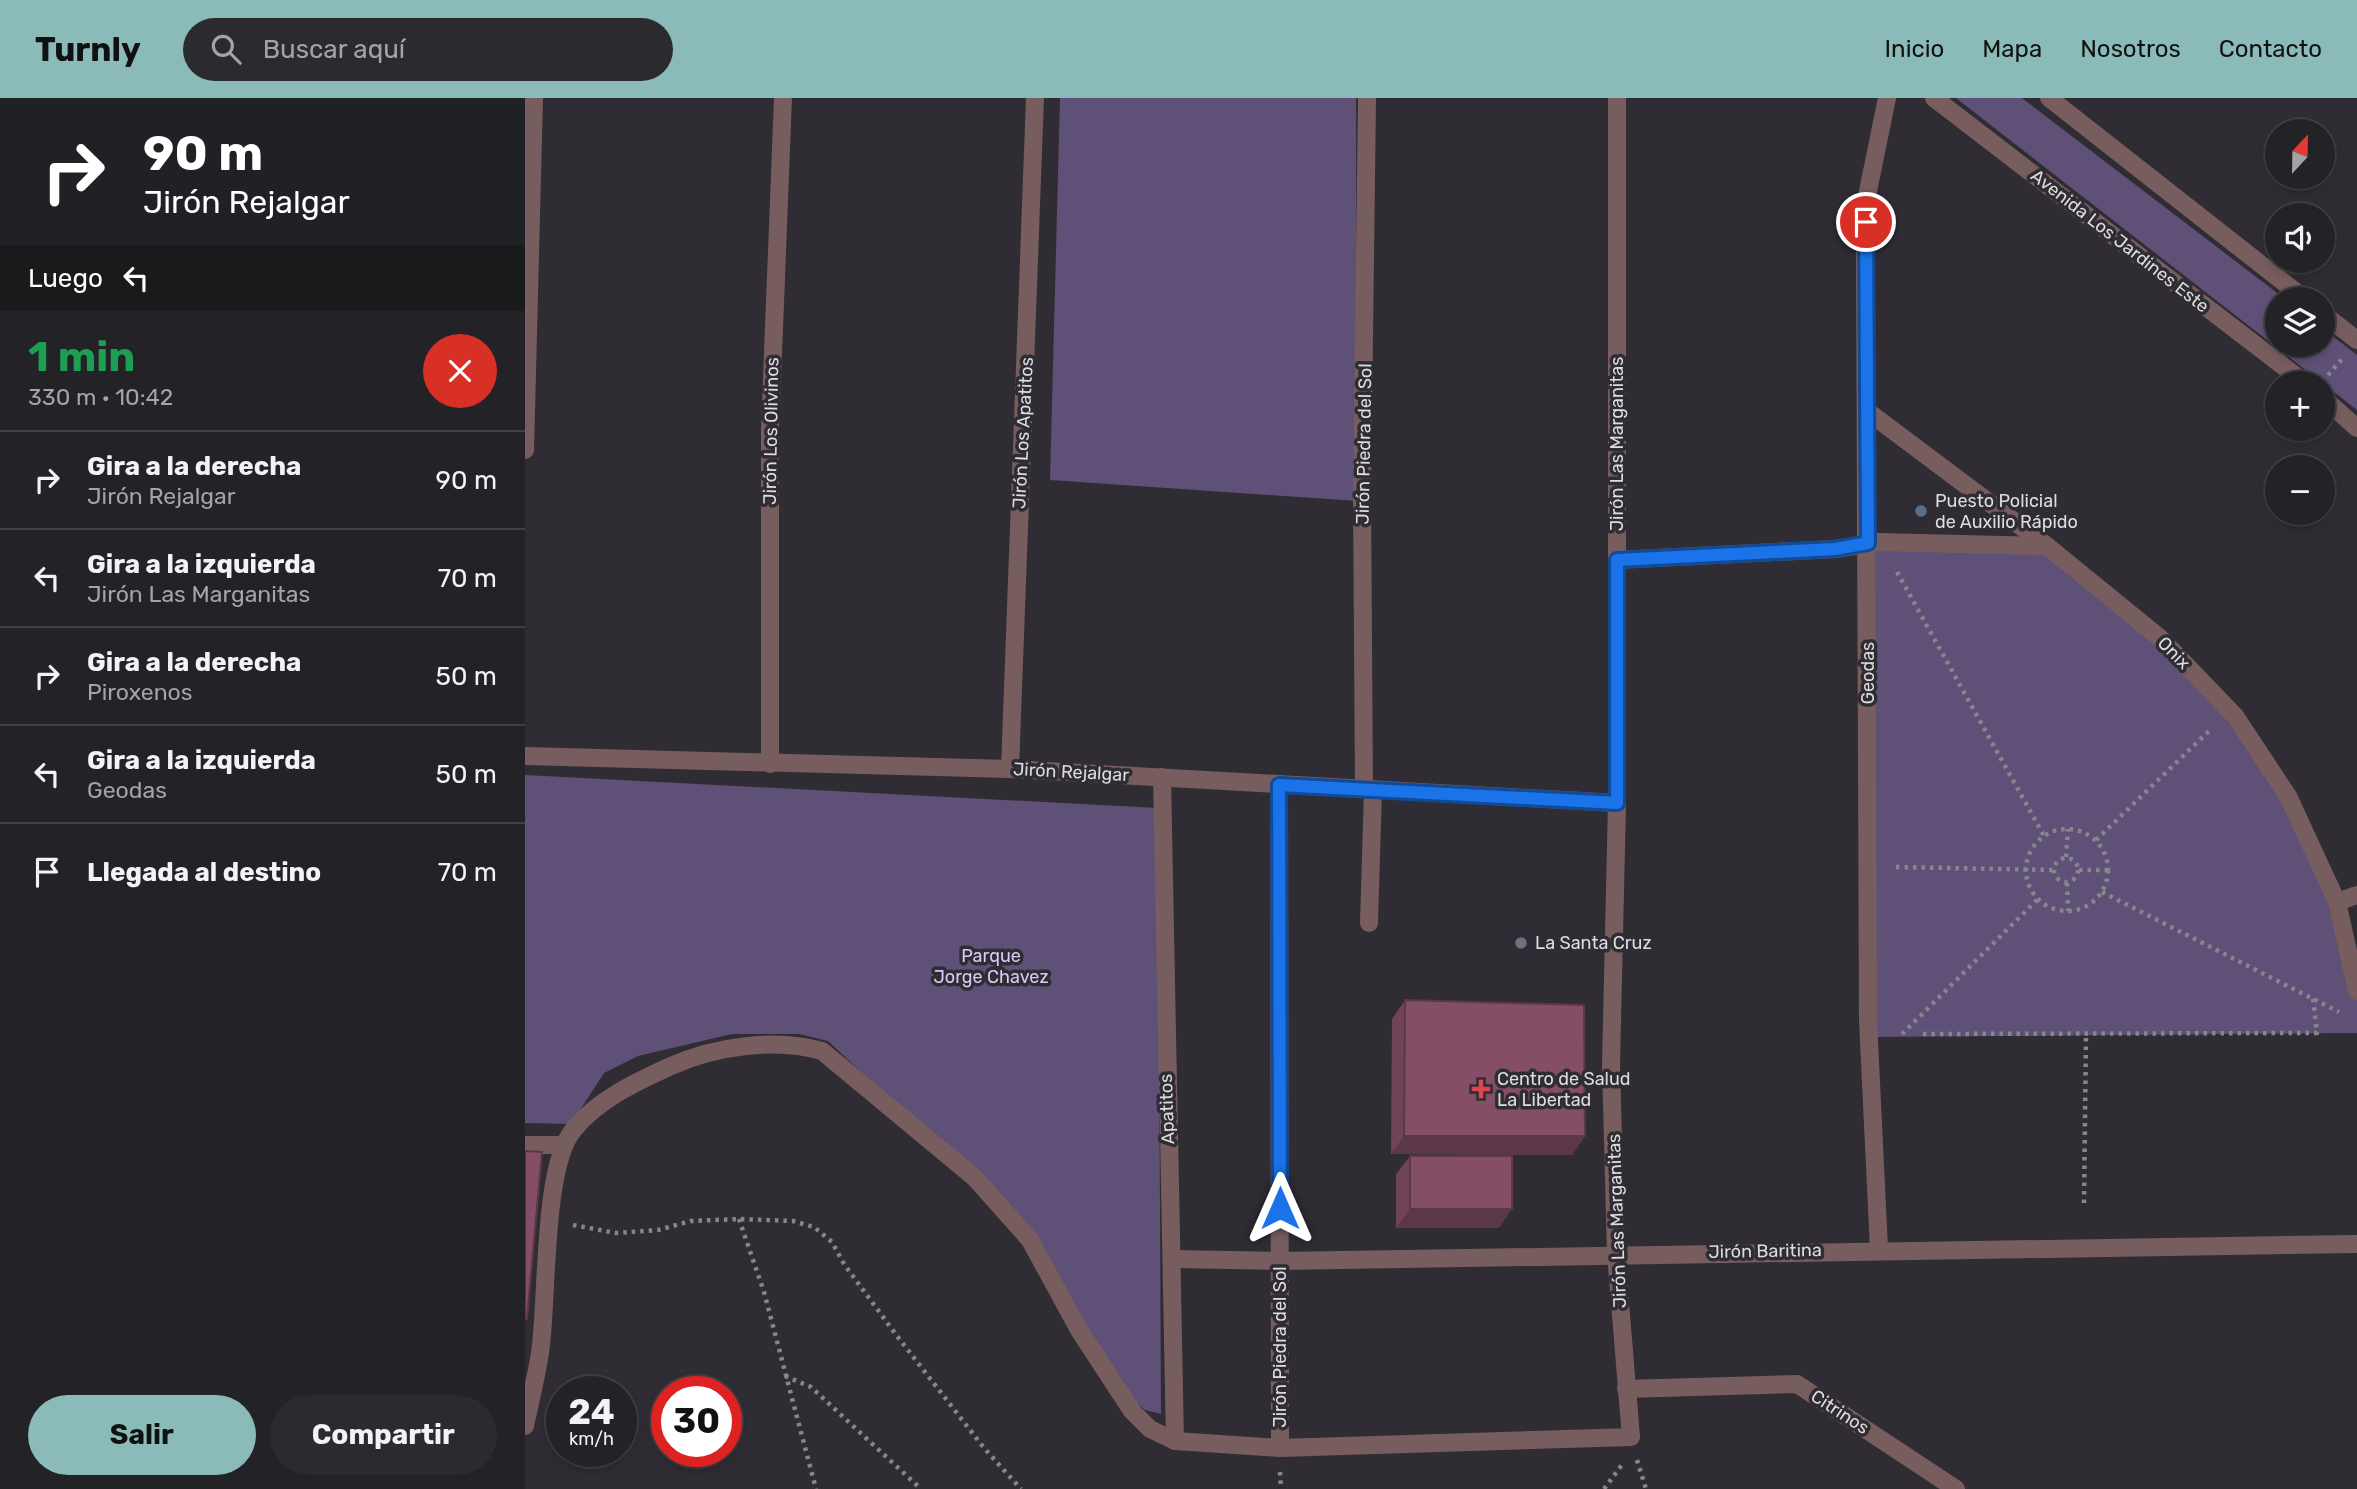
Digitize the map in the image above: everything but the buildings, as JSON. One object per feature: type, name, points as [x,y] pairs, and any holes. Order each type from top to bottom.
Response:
[{"type":"street","points":[[525,450],[534,98]]},
{"type":"street","name":"Jirón Los Olivinos","points":[[770,764],[770,430],[783,98]]},
{"type":"street","name":"Jirón Los Apatitos","points":[[1010,769],[1035,98]]},
{"type":"street","name":"Jirón Piedra del Sol","points":[[1367,98],[1362,496],[1369,789],[1369,923]]},
{"type":"street","name":"Jirón Las Marganitas","points":[[1617,98],[1617,803],[1611,1065],[1616,1254],[1631,1445]]},
{"type":"street","name":"Jirón Las Marganitas","points":[[1617,121],[1627,98]]},
{"type":"street","name":"Geodas","points":[[1879,1249],[1868,1020],[1867,196],[1887,98]]},
{"type":"street","name":"Avenida Los Jardines Este","points":[[1934,98],[2289,371]]},
{"type":"street","points":[[2049,98],[2290,287]]},
{"type":"street","points":[[2335,327],[2353,346]]},
{"type":"street","points":[[2335,409],[2357,428]]},
{"type":"street","name":"Onix","points":[[1867,411],[2047,546],[2160,638],[2235,716],[2288,796],[2337,902],[2357,991]]},
{"type":"street","points":[[1617,560],[1835,549],[1868,543],[2047,546]]},
{"type":"street","name":"Jirón Rejalgar","points":[[525,756],[1010,769],[1617,803]]},
{"type":"street","name":"Apatitos","points":[[1162,777],[1166,1099],[1173,1259],[1175,1441]]},
{"type":"street","name":"Jirón Piedra del Sol","points":[[1279,785],[1280,1448]]},
{"type":"street","points":[[2337,902],[2357,895]]},
{"type":"street","points":[[525,1426],[540,1352],[555,1178],[563,1145],[573,1130],[596,1107],[636,1082],[686,1060],[735,1048],[796,1044],[822,1051],[975,1178],[1030,1240],[1079,1330],[1132,1411],[1150,1429],[1175,1441],[1280,1448],[1631,1445]]},
{"type":"street","points":[[525,1145],[563,1145]]},
{"type":"street","name":"Jirón Baritina","points":[[1173,1259],[1280,1261],[1879,1249],[2357,1244]]},
{"type":"street","name":"Citrinos","points":[[1626,1389],[1797,1384],[1956,1489]]},
{"type":"path","points":[[2331,371],[2353,346]]},
{"type":"path","points":[[1897,572],[2044,836]]},
{"type":"path","points":[[2096,840],[2210,730]]},
{"type":"path","points":[[2066,858],[2068,829]]},
{"type":"path","points":[[2068,829],[2084,832],[2096,840],[2104,852],[2108,870],[2102,892],[2082,908],[2069,911],[2056,909],[2038,899],[2028,882],[2026,869],[2034,845],[2044,836],[2068,829]]},
{"type":"path","points":[[2066,858],[2075,861],[2079,870],[2075,879],[2067,883],[2060,881],[2054,870],[2060,859],[2066,858]]},
{"type":"path","points":[[1896,867],[2054,870]]},
{"type":"path","points":[[2079,870],[2108,870]]},
{"type":"path","points":[[2067,883],[2069,911]]},
{"type":"path","points":[[2102,892],[2339,1012]]},
{"type":"path","points":[[1902,1034],[2038,899]]},
{"type":"path","points":[[1923,1034],[2318,1033],[2313,998]]},
{"type":"path","points":[[2084,1203],[2086,1034]]},
{"type":"path","points":[[551,1222],[616,1233],[658,1230],[691,1221],[739,1219],[793,1221],[814,1227],[832,1241],[844,1264],[897,1336],[984,1448],[1021,1489]]},
{"type":"path","points":[[739,1219],[764,1292],[815,1489]]},
{"type":"path","points":[[785,1376],[811,1387],[921,1489]]},
{"type":"path","points":[[1604,1489],[1631,1445]]},
{"type":"green space","points":[[1060,98],[1356,98],[1357,501],[1050,480]]},
{"type":"green space","points":[[1956,98],[2022,98],[2269,287],[2265,287],[2265,338]]},
{"type":"green space","points":[[2335,338],[2357,355],[2357,410],[2335,393],[2335,371],[2307,371],[2289,357],[2335,357]]},
{"type":"green space","points":[[1869,543],[2047,547],[2234,716],[2287,796],[2336,902],[2357,999],[2357,1033],[1870,1037]]},
{"type":"green space","name":"Parque Jorge Chavez","points":[[525,775],[1158,808],[1161,1414],[1145,1410],[1128,1396],[996,1198],[828,1041],[799,1034],[732,1034],[638,1056],[604,1073],[571,1124],[525,1123]]},
{"type":"place","name":"Puesto Policial de Auxilio Rápido","points":[[1921,511]]},
{"type":"place","name":"La Santa Cruz","points":[[1521,943]]},
{"type":"place","name":"Centro de Salud La Libertad","points":[[1481,1089]]},
{"type":"route","points":[[1280,1208],[1279,785],[1617,803],[1617,560],[1835,549],[1868,543],[1866,222]]}]
